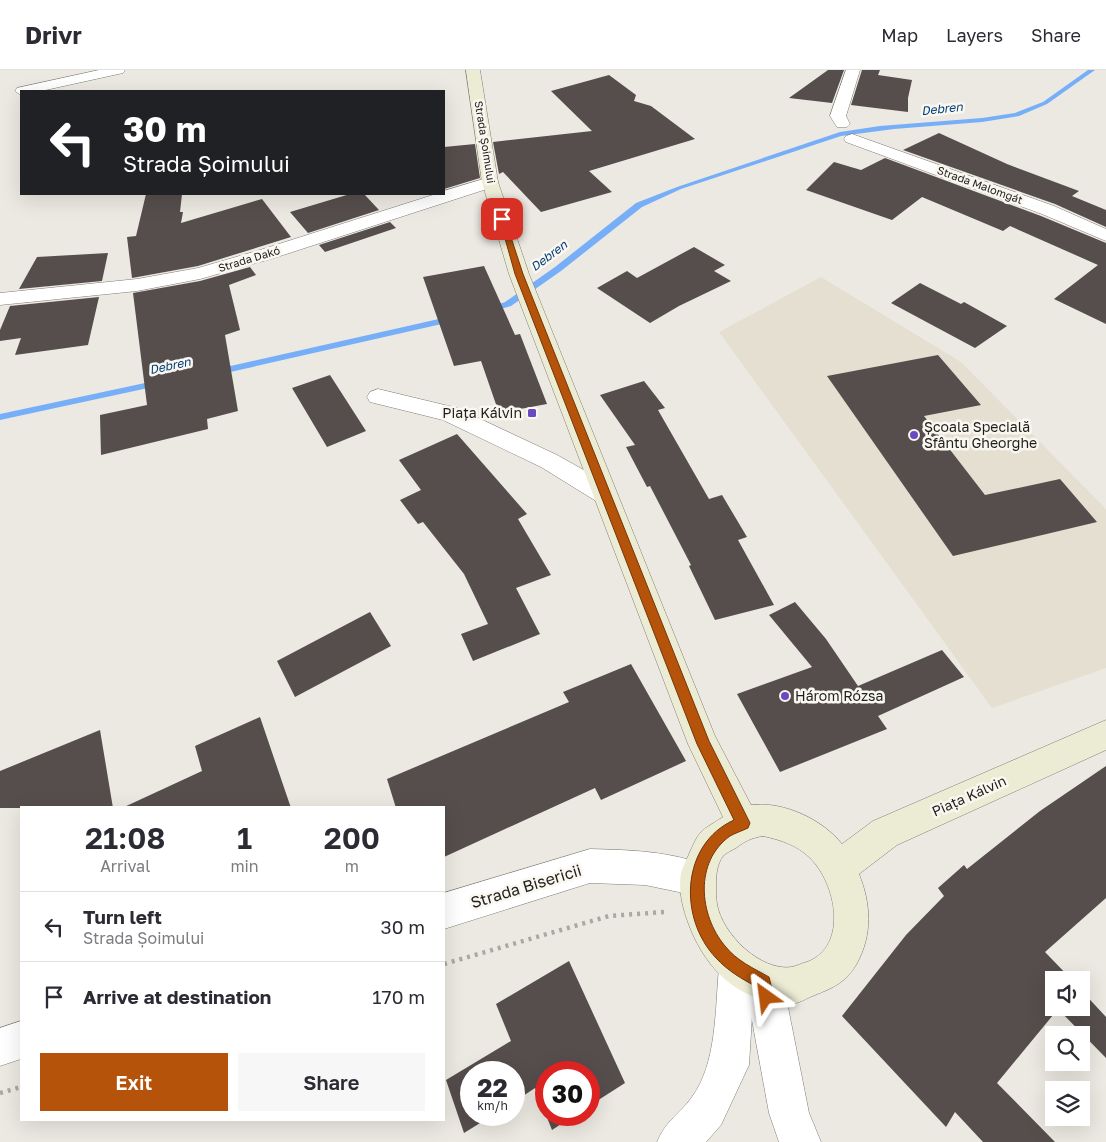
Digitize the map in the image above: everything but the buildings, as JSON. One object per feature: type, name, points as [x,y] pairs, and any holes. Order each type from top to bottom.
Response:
[{"type":"main road","name":"Strada Șoimului","points":[[473,70],[490,182],[519,274],[704,744],[743,823]]},
{"type":"main road","name":"Piața Kálvin","points":[[838,868],[886,833],[1106,735]]},
{"type":"main road","points":[[763,820],[785,824],[806,834],[824,849],[838,868],[849,893],[853,920],[848,945],[835,966],[814,980],[790,986],[750,975],[720,952],[707,931],[699,894],[703,860],[713,843],[726,831],[743,823],[763,820]]},
{"type":"street","points":[[27,90],[118,70]]},
{"type":"street","points":[[842,124],[838,116],[852,70]]},
{"type":"street","name":"Strada Malomgát","points":[[852,139],[1039,207],[1106,236]]},
{"type":"street","name":"Strada Dakó","points":[[0,300],[137,285],[200,273],[267,254],[490,182]]},
{"type":"street","points":[[378,397],[449,414],[549,461],[605,494]]},
{"type":"street","name":"Strada Bisericii","points":[[445,911],[590,866],[645,868],[699,894]]},
{"type":"street","points":[[678,1142],[707,1111],[729,1065],[750,975]]},
{"type":"street","points":[[750,975],[800,1142]]},
{"type":"street","points":[[0,1047],[20,1040]]},
{"type":"path","points":[[445,964],[609,916],[699,894]]},
{"type":"path","points":[[0,1093],[20,1086]]},
{"type":"shaded area","name":"Școala Specială Sfântu Gheorghe","points":[[821,277],[961,362],[1106,509],[1106,668],[992,708],[719,332]]},
{"type":"waterway","name":"Debren","points":[[487,310],[508,304],[558,269],[639,205],[679,188],[840,134],[1016,115],[1045,103],[1092,70]]},
{"type":"waterway","name":"Debren","points":[[217,372],[452,319]]},
{"type":"waterway","name":"Debren","points":[[0,417],[159,383]]},
{"type":"place","name":"Piața Kálvin","points":[[532,413]]},
{"type":"place","name":"Școala Specială Sfântu Gheorghe","points":[[914,435]]},
{"type":"place","name":"Három Rózsa","points":[[785,696]]},
{"type":"route","points":[[502,219],[519,274],[704,744],[743,823],[726,831],[713,843],[703,860],[698,879],[699,910],[707,931],[720,952],[737,968],[764,982],[766,997]]}]
